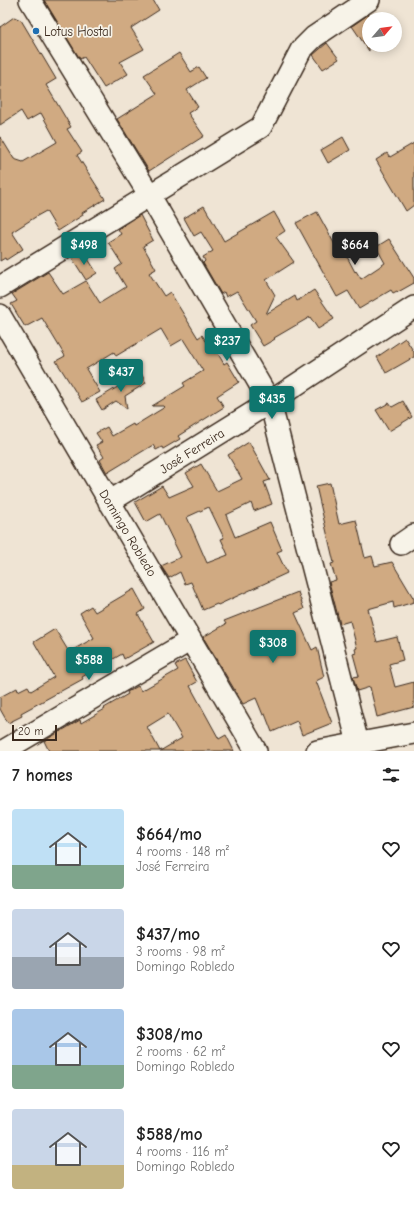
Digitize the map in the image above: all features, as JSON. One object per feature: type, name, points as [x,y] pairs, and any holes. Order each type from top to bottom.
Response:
[{"type":"street","points":[[30,0],[150,196],[270,402],[358,747]]},
{"type":"street","points":[[0,287],[261,127],[302,50],[314,37],[369,0]]},
{"type":"street","name":"José Ferreira","points":[[109,502],[270,402],[414,307]]},
{"type":"street","name":"Domingo Robledo","points":[[0,315],[256,751]]},
{"type":"street","points":[[3,751],[191,640]]},
{"type":"street","points":[[317,751],[358,747],[414,733]]},
{"type":"building","points":[[44,0],[153,0],[159,10],[131,28],[144,49],[120,62],[128,74],[104,88],[84,57],[80,59]]},
{"type":"building","points":[[14,17],[21,20],[56,79],[46,85],[71,127],[67,129],[82,152],[77,155],[105,199],[82,213],[83,215],[58,231],[46,211],[37,216],[12,232],[23,249],[6,260],[5,258],[0,261],[0,136],[14,159],[23,162],[57,142],[41,113],[27,121],[21,111],[0,125],[0,27]]},
{"type":"building","points":[[362,19],[362,41],[352,26]]},
{"type":"building","points":[[327,43],[339,59],[323,69],[313,55]]},
{"type":"building","points":[[179,53],[191,72],[199,67],[206,78],[187,90],[198,107],[188,113],[204,136],[149,171],[117,119],[157,94],[144,75]]},
{"type":"building","points":[[343,137],[350,150],[328,163],[321,150]]},
{"type":"building","points":[[414,143],[414,205],[406,211],[376,160],[387,153],[390,157]]},
{"type":"building","points":[[204,206],[224,241],[274,212],[285,231],[276,237],[294,262],[266,280],[275,295],[266,314],[295,296],[297,301],[314,290],[334,319],[318,329],[310,317],[263,346],[250,325],[256,321],[237,291],[226,297],[224,292],[221,294],[203,263],[205,261],[203,257],[213,251],[201,232],[194,236],[184,218]]},
{"type":"building","points":[[317,212],[340,254],[344,251],[355,272],[356,271],[361,279],[385,263],[376,247],[389,239],[414,278],[414,283],[398,292],[393,293],[391,290],[359,309],[348,291],[337,297],[296,223]]},
{"type":"building","points":[[140,215],[153,240],[143,246],[156,269],[149,273],[164,296],[170,292],[198,338],[202,335],[214,353],[217,352],[224,364],[227,362],[239,382],[217,396],[224,407],[178,436],[180,439],[163,449],[162,447],[156,450],[153,445],[107,473],[100,460],[104,457],[96,445],[102,442],[96,433],[107,427],[112,436],[133,424],[134,426],[165,407],[152,406],[185,386],[183,383],[203,371],[183,339],[171,346],[161,329],[116,356],[114,352],[86,369],[100,392],[82,402],[56,361],[65,356],[42,318],[25,327],[11,304],[17,301],[12,294],[48,272],[63,294],[86,281],[100,303],[126,287],[115,269],[122,264],[108,242],[121,234],[118,229]]},
{"type":"building","points":[[83,251],[97,273],[86,280],[72,258]]},
{"type":"building","points":[[405,338],[414,352],[414,357],[386,373],[377,357]]},
{"type":"building","points":[[141,373],[146,383],[125,396],[127,409],[116,401],[102,410],[96,400]]},
{"type":"building","points":[[403,401],[412,417],[389,431],[376,410],[389,403],[392,407]]},
{"type":"building","points":[[249,442],[270,480],[264,482],[272,504],[254,511],[251,503],[226,515],[235,537],[270,522],[282,550],[277,552],[287,573],[218,605],[217,604],[203,610],[191,582],[185,584],[180,572],[169,578],[161,566],[181,557],[160,514],[146,522],[135,502],[162,486],[169,497],[194,486],[186,473],[201,464],[217,491],[242,479],[228,455]],"holes":[[[209,507],[224,538],[221,539],[228,555],[207,563],[187,517]]]},
{"type":"building","points":[[330,483],[339,524],[356,520],[365,558],[372,556],[375,566],[392,562],[414,599],[414,602],[394,608],[393,602],[368,609],[377,642],[397,637],[403,660],[389,664],[395,687],[414,682],[414,707],[377,717],[370,687],[357,691],[353,677],[359,676],[353,654],[356,653],[355,649],[357,648],[350,621],[340,624],[329,582],[336,580],[331,564],[334,563],[316,486]]},
{"type":"building","points":[[134,589],[145,609],[138,614],[154,642],[124,659],[122,654],[82,677],[83,679],[21,713],[22,716],[8,723],[0,709],[0,697],[17,688],[18,691],[28,686],[31,691],[54,677],[34,642],[55,629],[69,652],[94,638],[80,613],[91,606],[95,612]]},
{"type":"building","points":[[298,592],[304,609],[295,613],[312,650],[317,647],[324,677],[316,681],[332,723],[302,735],[297,721],[272,732],[265,714],[263,715],[256,698],[243,704],[203,637],[226,624],[224,621]]},
{"type":"building","points":[[185,660],[197,682],[190,686],[219,739],[226,735],[234,751],[49,751],[44,741],[80,720],[81,723],[105,709],[104,708],[128,694],[127,692],[138,686],[141,691],[178,670],[175,665]],"holes":[[[168,714],[182,738],[160,751],[147,727]]]},
{"type":"place","name":"Lotus Hostal","points":[[36,31]]}]
